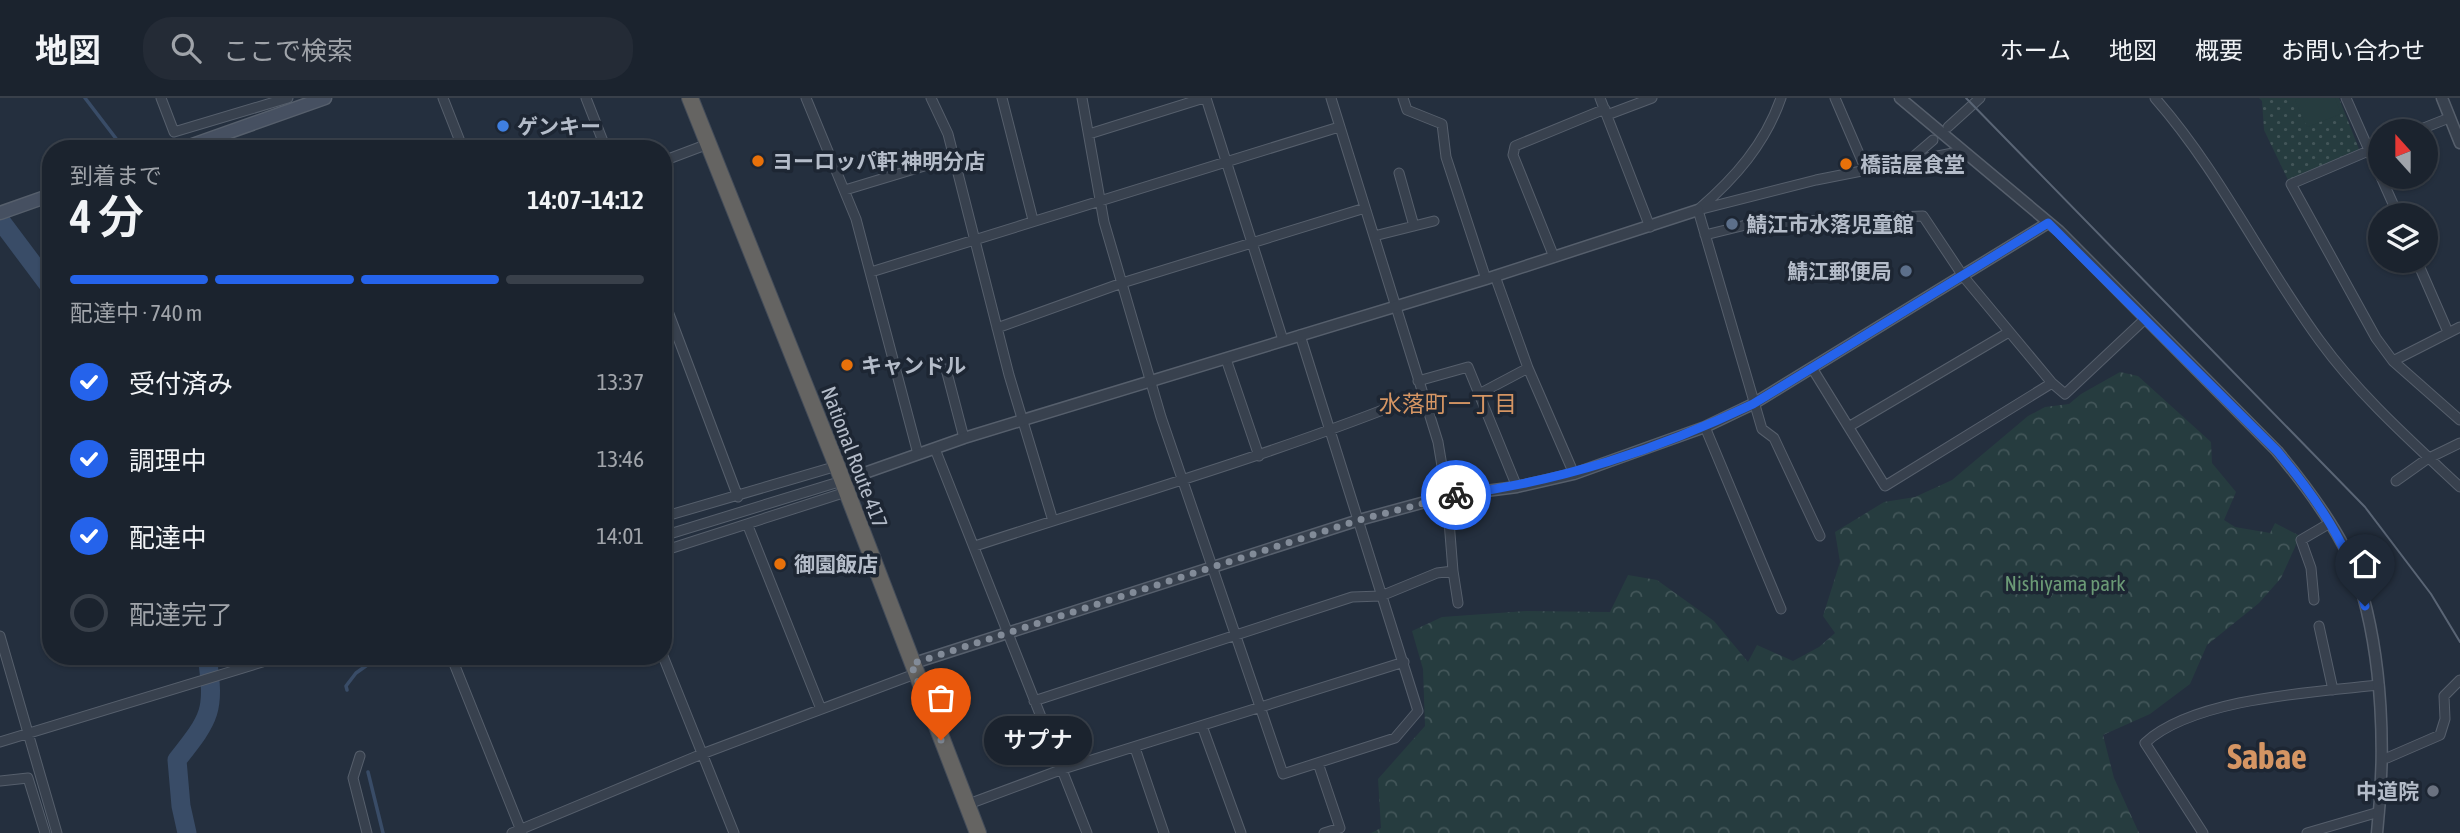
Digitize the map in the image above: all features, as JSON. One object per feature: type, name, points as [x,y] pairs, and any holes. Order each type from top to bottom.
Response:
[{"type":"highway","name":"National Route 417","points":[[690,98],[842,480],[978,833]]},
{"type":"main road","points":[[202,140],[291,102],[325,98]]},
{"type":"main road","points":[[0,213],[42,198]]},
{"type":"street","points":[[160,98],[174,132],[291,102]]},
{"type":"street","points":[[443,98],[459,140]]},
{"type":"street","points":[[586,98],[602,140]]},
{"type":"street","points":[[806,98],[845,190],[871,272],[918,454]]},
{"type":"street","points":[[932,98],[948,134],[997,328],[1053,521]]},
{"type":"street","points":[[1002,98],[1033,220]]},
{"type":"street","points":[[1082,98],[1101,199],[1150,382],[1283,774],[1395,738],[1418,711],[1300,335]]},
{"type":"street","points":[[1089,134],[1205,98],[1283,340]]},
{"type":"street","points":[[1331,98],[1438,442],[1447,496],[1458,604]]},
{"type":"street","points":[[1403,98],[1407,110],[1442,124],[1446,157],[1490,278],[1574,474]]},
{"type":"street","points":[[1600,98],[1650,227]]},
{"type":"street","points":[[1554,257],[1513,155],[1515,146],[1652,98]]},
{"type":"street","points":[[1698,210],[1732,180],[1753,153],[1781,98]]},
{"type":"street","points":[[1835,98],[1866,170]]},
{"type":"street","points":[[1900,98],[2048,223],[2277,451],[2303,482],[2330,523],[2359,580],[2379,685],[2377,833]]},
{"type":"street","points":[[1948,127],[1980,98]]},
{"type":"street","points":[[2155,98],[2186,134],[2337,364],[2427,459],[2460,487]]},
{"type":"street","points":[[2346,98],[2368,148]]},
{"type":"street","points":[[2442,98],[2460,143]]},
{"type":"street","points":[[2438,122],[2449,118]]},
{"type":"street","points":[[871,272],[1339,127]]},
{"type":"street","points":[[1904,165],[1933,140]]},
{"type":"street","points":[[672,158],[708,144]]},
{"type":"street","points":[[672,533],[842,480],[964,438],[1490,278],[1698,210],[1963,150]]},
{"type":"street","points":[[2368,150],[2291,184],[2350,294],[2393,361],[2460,420]]},
{"type":"street","points":[[845,190],[954,157]]},
{"type":"street","points":[[1399,173],[1414,226]]},
{"type":"street","points":[[997,328],[1122,283],[1365,208]]},
{"type":"street","points":[[1698,210],[1762,429],[1774,438],[1820,536]]},
{"type":"street","points":[[1705,235],[1754,223],[1923,216],[1963,276],[2052,383],[2065,394],[2145,319]]},
{"type":"street","points":[[1374,236],[1434,220]]},
{"type":"street","points":[[454,665],[518,832],[702,754],[821,709],[1009,630],[1359,520],[1447,496],[1517,487],[1574,474],[1705,427],[1753,404],[2048,223]]},
{"type":"street","points":[[2422,273],[2448,332]]},
{"type":"street","points":[[672,322],[738,497]]},
{"type":"street","points":[[2393,361],[2460,327]]},
{"type":"street","points":[[1850,426],[2009,332]]},
{"type":"street","points":[[1226,359],[1259,456]]},
{"type":"street","points":[[1419,381],[1468,367],[1517,487]]},
{"type":"street","points":[[1479,394],[1528,368]]},
{"type":"street","points":[[1812,368],[1885,486],[2052,383]]},
{"type":"street","points":[[946,369],[964,438]]},
{"type":"street","points":[[975,546],[1183,483],[1329,433],[1423,394]]},
{"type":"street","points":[[1705,427],[1782,609]]},
{"type":"street","points":[[2396,481],[2427,459],[2460,443]]},
{"type":"street","points":[[935,449],[1009,630],[1034,701],[1087,833]]},
{"type":"street","points":[[672,515],[738,497],[842,480]]},
{"type":"street","points":[[672,548],[748,526],[842,480]]},
{"type":"street","points":[[2314,600],[2311,568],[2301,540],[2330,523]]},
{"type":"street","points":[[748,526],[821,709]]},
{"type":"street","points":[[1034,701],[1352,597],[1381,596],[1437,573],[1453,570]]},
{"type":"street","points":[[2319,626],[2333,690]]},
{"type":"street","points":[[0,636],[31,734],[57,833]]},
{"type":"street","points":[[966,806],[1063,769],[1404,662]]},
{"type":"street","points":[[0,742],[253,665]]},
{"type":"street","points":[[667,665],[734,833]]},
{"type":"street","points":[[2387,758],[2440,735],[2445,719],[2444,696],[2460,680]]},
{"type":"street","points":[[2203,833],[2145,743],[2159,730],[2239,703],[2379,685]]},
{"type":"street","points":[[1202,726],[1241,833]]},
{"type":"street","points":[[1135,748],[1164,833]]},
{"type":"street","points":[[360,756],[353,778],[367,833]]},
{"type":"street","points":[[1318,763],[1339,831],[1324,833]]},
{"type":"street","points":[[0,781],[28,778],[45,833]]},
{"type":"street","points":[[2307,833],[2379,811]]},
{"type":"green space","points":[[2259,98],[2339,98],[2359,149],[2288,180],[2264,130],[2262,101]]},
{"type":"green space","points":[[2335,98],[2341,114],[2307,127],[2295,100]]},
{"type":"green space","name":"Nishiyama park","points":[[2120,372],[2138,376],[2211,442],[2212,463],[2236,492],[2224,520],[2235,527],[2270,533],[2275,523],[2300,536],[2281,578],[2259,603],[2207,645],[2190,684],[2150,714],[2103,735],[2114,778],[2139,833],[1371,833],[1381,828],[1378,779],[1425,726],[1423,669],[1412,631],[1442,617],[1526,611],[1610,612],[1628,575],[1657,580],[1714,621],[1748,662],[1757,645],[1793,661],[1819,647],[1835,633],[1823,616],[1840,562],[1835,532],[1884,502],[1915,497],[1952,480],[2028,416],[2045,407],[2069,404]]},
{"type":"waterway","points":[[85,98],[117,140]]},
{"type":"waterway","points":[[0,220],[42,276]]},
{"type":"waterway","points":[[187,833],[181,806],[177,760],[204,723],[208,712],[208,665]]},
{"type":"waterway","points":[[347,690],[346,686],[356,673],[367,665]]},
{"type":"waterway","points":[[368,772],[383,833]]},
{"type":"tram line","points":[[1966,98],[2365,507],[2431,594],[2460,642]]},
{"type":"way so far","points":[[941,740],[911,664],[1009,630],[1359,520],[1456,495]]},
{"type":"place","name":"ゲンキー","points":[[503,126]]},
{"type":"place","name":"ヨーロッパ軒 神明分店","points":[[758,161]]},
{"type":"place","name":"橋詰屋食堂","points":[[1846,164]]},
{"type":"place","name":"鯖江市水落児童館","points":[[1732,224]]},
{"type":"place","name":"鯖江郵便局","points":[[1906,271]]},
{"type":"place","name":"キャンドル","points":[[847,365]]},
{"type":"place","name":"御園飯店","points":[[780,564]]},
{"type":"place","name":"サプナ","points":[[941,740]]},
{"type":"place","name":"中道院","points":[[2433,791]]},
{"type":"district","name":"水落町一丁目","points":[[1448,404]]},
{"type":"district","name":"Sabae","points":[[2267,756]]},
{"type":"route","points":[[1456,495],[1517,487],[1574,474],[1705,427],[1753,404],[2048,223],[2277,451],[2303,482],[2330,523],[2359,580],[2365,606]]}]
